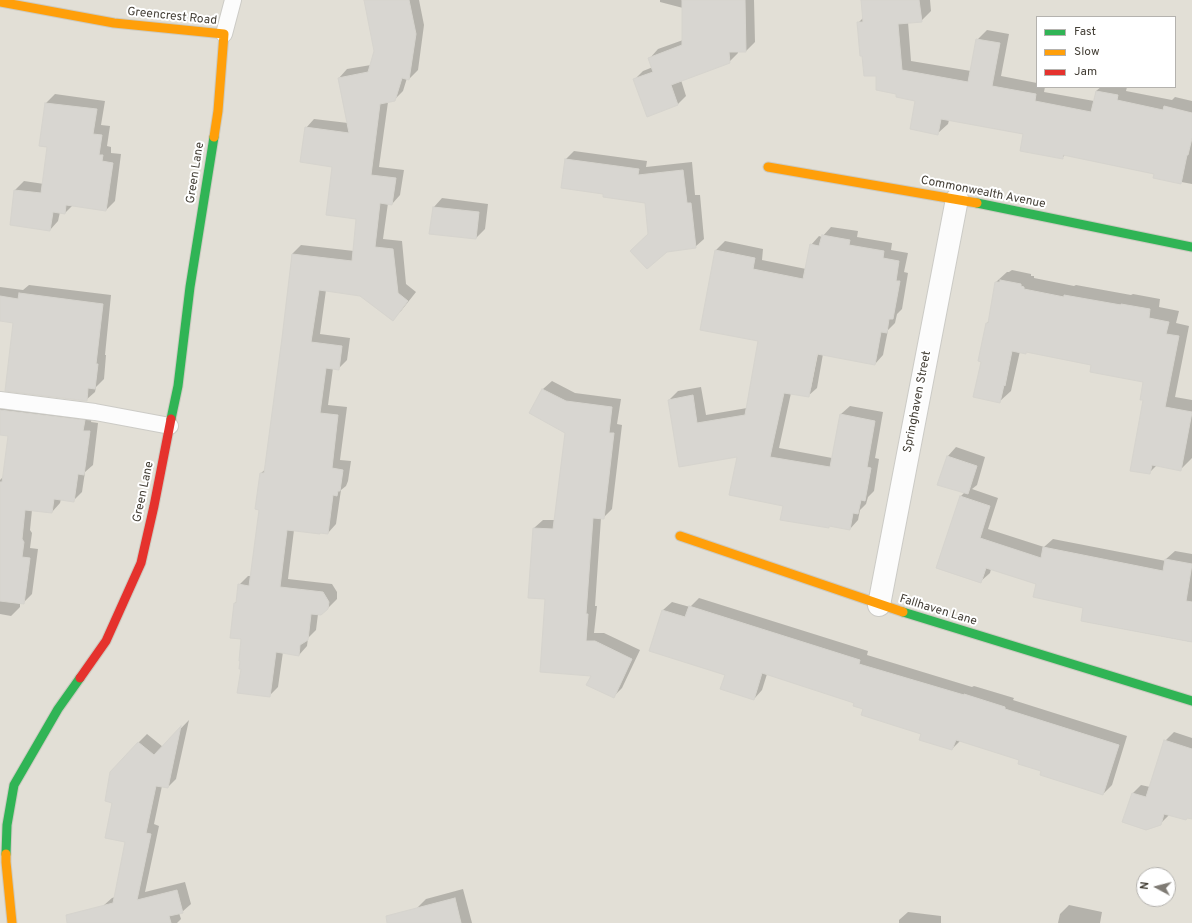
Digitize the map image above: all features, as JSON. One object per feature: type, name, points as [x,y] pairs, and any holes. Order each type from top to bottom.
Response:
[{"type":"street","name":"Greencrest Road","points":[[0,2],[114,23],[224,34]]},
{"type":"street","name":"Green Lane","points":[[12,923],[6,854],[7,825],[14,785],[58,709],[106,640],[141,563],[178,386],[190,287],[218,111],[224,34]]},
{"type":"street","name":"Commonwealth Avenue","points":[[768,166],[957,199],[1192,248]]},
{"type":"street","name":"Springhaven Street","points":[[879,605],[957,199]]},
{"type":"street","name":"Fallhaven Lane","points":[[680,536],[879,605],[1192,701]]},
{"type":"lane","points":[[224,34],[233,0]]},
{"type":"lane","points":[[0,400],[96,412],[170,426]]},
{"type":"shaded area","points":[[0,0],[1192,0],[1192,923],[0,923]]},
{"type":"building","points":[[364,0],[409,0],[416,34],[409,80],[402,78],[395,101],[380,104],[371,175],[396,178],[392,205],[380,203],[375,247],[393,249],[398,293],[408,301],[393,321],[360,296],[319,290],[311,342],[342,346],[339,370],[326,368],[320,413],[338,415],[332,468],[343,470],[340,491],[338,491],[337,496],[333,495],[328,534],[287,530],[280,587],[323,592],[329,602],[328,609],[321,615],[311,614],[308,640],[300,645],[299,656],[276,652],[270,697],[237,693],[241,669],[239,669],[239,661],[241,639],[230,638],[234,603],[236,603],[238,584],[249,586],[259,510],[255,509],[260,473],[264,473],[292,254],[352,261],[356,219],[326,215],[332,167],[300,162],[305,127],[349,133],[338,78],[368,72],[374,51]]},
{"type":"building","points":[[682,0],[745,0],[746,52],[729,52],[730,63],[671,85],[678,105],[647,117],[633,79],[653,72],[648,58],[682,45]]},
{"type":"building","points":[[861,0],[919,0],[922,22],[898,24],[902,70],[968,82],[976,39],[1000,43],[992,86],[1036,94],[1035,101],[1091,112],[1096,91],[1118,95],[1117,100],[1163,110],[1164,106],[1192,113],[1192,138],[1181,184],[1153,178],[1154,174],[1063,155],[1063,159],[1020,151],[1023,134],[941,119],[938,135],[910,129],[915,101],[896,97],[896,94],[876,90],[876,76],[864,76],[862,56],[860,56],[857,22],[863,22]]},
{"type":"building","points":[[45,103],[97,109],[93,134],[102,135],[99,155],[103,155],[102,161],[113,163],[106,211],[66,205],[65,214],[53,212],[50,231],[10,225],[14,190],[41,193],[47,147],[39,146]]},
{"type":"building","points":[[565,159],[639,169],[638,175],[683,170],[687,203],[691,203],[696,248],[667,252],[647,269],[630,251],[648,234],[645,203],[603,197],[603,194],[561,188]]},
{"type":"building","points":[[433,207],[479,212],[476,239],[429,234]]},
{"type":"building","points":[[822,235],[850,240],[849,245],[884,251],[883,258],[899,261],[896,281],[900,281],[893,319],[889,319],[887,333],[881,332],[875,365],[817,354],[809,397],[784,393],[770,457],[830,467],[840,414],[875,421],[867,467],[871,468],[865,501],[861,500],[858,514],[853,513],[850,530],[780,520],[783,506],[729,495],[737,457],[679,467],[668,400],[693,395],[697,423],[745,415],[758,341],[700,330],[715,250],[755,258],[753,269],[803,279],[810,244],[819,246]]},
{"type":"building","points":[[1000,280],[1021,284],[1024,289],[1064,297],[1064,295],[1150,309],[1149,318],[1169,322],[1166,334],[1179,336],[1165,407],[1192,412],[1181,471],[1152,465],[1150,474],[1130,471],[1143,400],[1140,400],[1143,382],[1090,372],[1091,365],[1026,352],[1026,354],[1012,351],[1000,403],[973,397],[981,362],[978,361],[986,323],[988,323],[995,282],[1000,282]]},
{"type":"building","points":[[19,293],[103,304],[96,364],[98,364],[95,389],[88,388],[87,401],[5,391],[13,323],[0,321],[0,296],[18,299]]},
{"type":"building","points":[[542,389],[566,401],[612,407],[609,433],[614,433],[604,519],[593,518],[586,614],[588,614],[586,641],[595,641],[632,659],[614,698],[586,685],[591,676],[540,672],[545,599],[528,598],[533,528],[553,529],[565,433],[529,413]]},
{"type":"building","points":[[0,410],[85,420],[83,431],[90,431],[84,475],[78,474],[74,502],[54,499],[52,513],[25,510],[22,557],[30,558],[24,604],[0,601],[0,482],[2,482],[8,436],[0,435]]},
{"type":"building","points":[[947,456],[977,466],[968,494],[937,485]]},
{"type":"building","points":[[960,496],[990,506],[980,538],[1041,558],[1043,547],[1163,571],[1165,559],[1192,564],[1186,601],[1192,602],[1192,642],[1081,621],[1083,608],[1033,597],[1036,584],[986,568],[981,583],[936,568]]},
{"type":"building","points":[[689,606],[860,660],[859,664],[964,694],[1005,707],[1005,709],[1119,745],[1103,795],[1040,775],[1041,771],[1018,764],[1019,760],[956,740],[952,750],[919,740],[921,734],[861,715],[863,709],[853,706],[854,703],[762,673],[754,700],[720,689],[725,675],[649,651],[662,610],[685,617]]},
{"type":"building","points":[[181,726],[168,788],[156,786],[146,833],[151,834],[137,900],[177,890],[183,913],[169,916],[171,923],[67,923],[66,915],[113,903],[125,842],[105,838],[112,803],[105,801],[110,772],[138,742],[154,755]]},
{"type":"building","points":[[1164,740],[1192,749],[1192,819],[1187,818],[1186,820],[1164,814],[1161,825],[1146,830],[1122,822],[1132,793],[1146,797]]},
{"type":"building","points":[[455,898],[461,923],[387,923],[386,916]]},
{"type":"traffic: fast","points":[[171,419],[178,386],[190,287],[214,137]]},
{"type":"traffic: fast","points":[[977,203],[1192,247]]},
{"type":"traffic: fast","points":[[903,612],[1192,701]]},
{"type":"traffic: fast","points":[[6,854],[7,825],[14,785],[58,709],[80,678]]},
{"type":"traffic: slow","points":[[0,2],[114,23],[224,34],[218,111],[214,137]]},
{"type":"traffic: slow","points":[[768,167],[977,203]]},
{"type":"traffic: slow","points":[[680,536],[903,612]]},
{"type":"traffic: slow","points":[[6,854],[12,923]]},
{"type":"traffic: jam","points":[[80,678],[106,641],[141,563],[171,419]]}]
